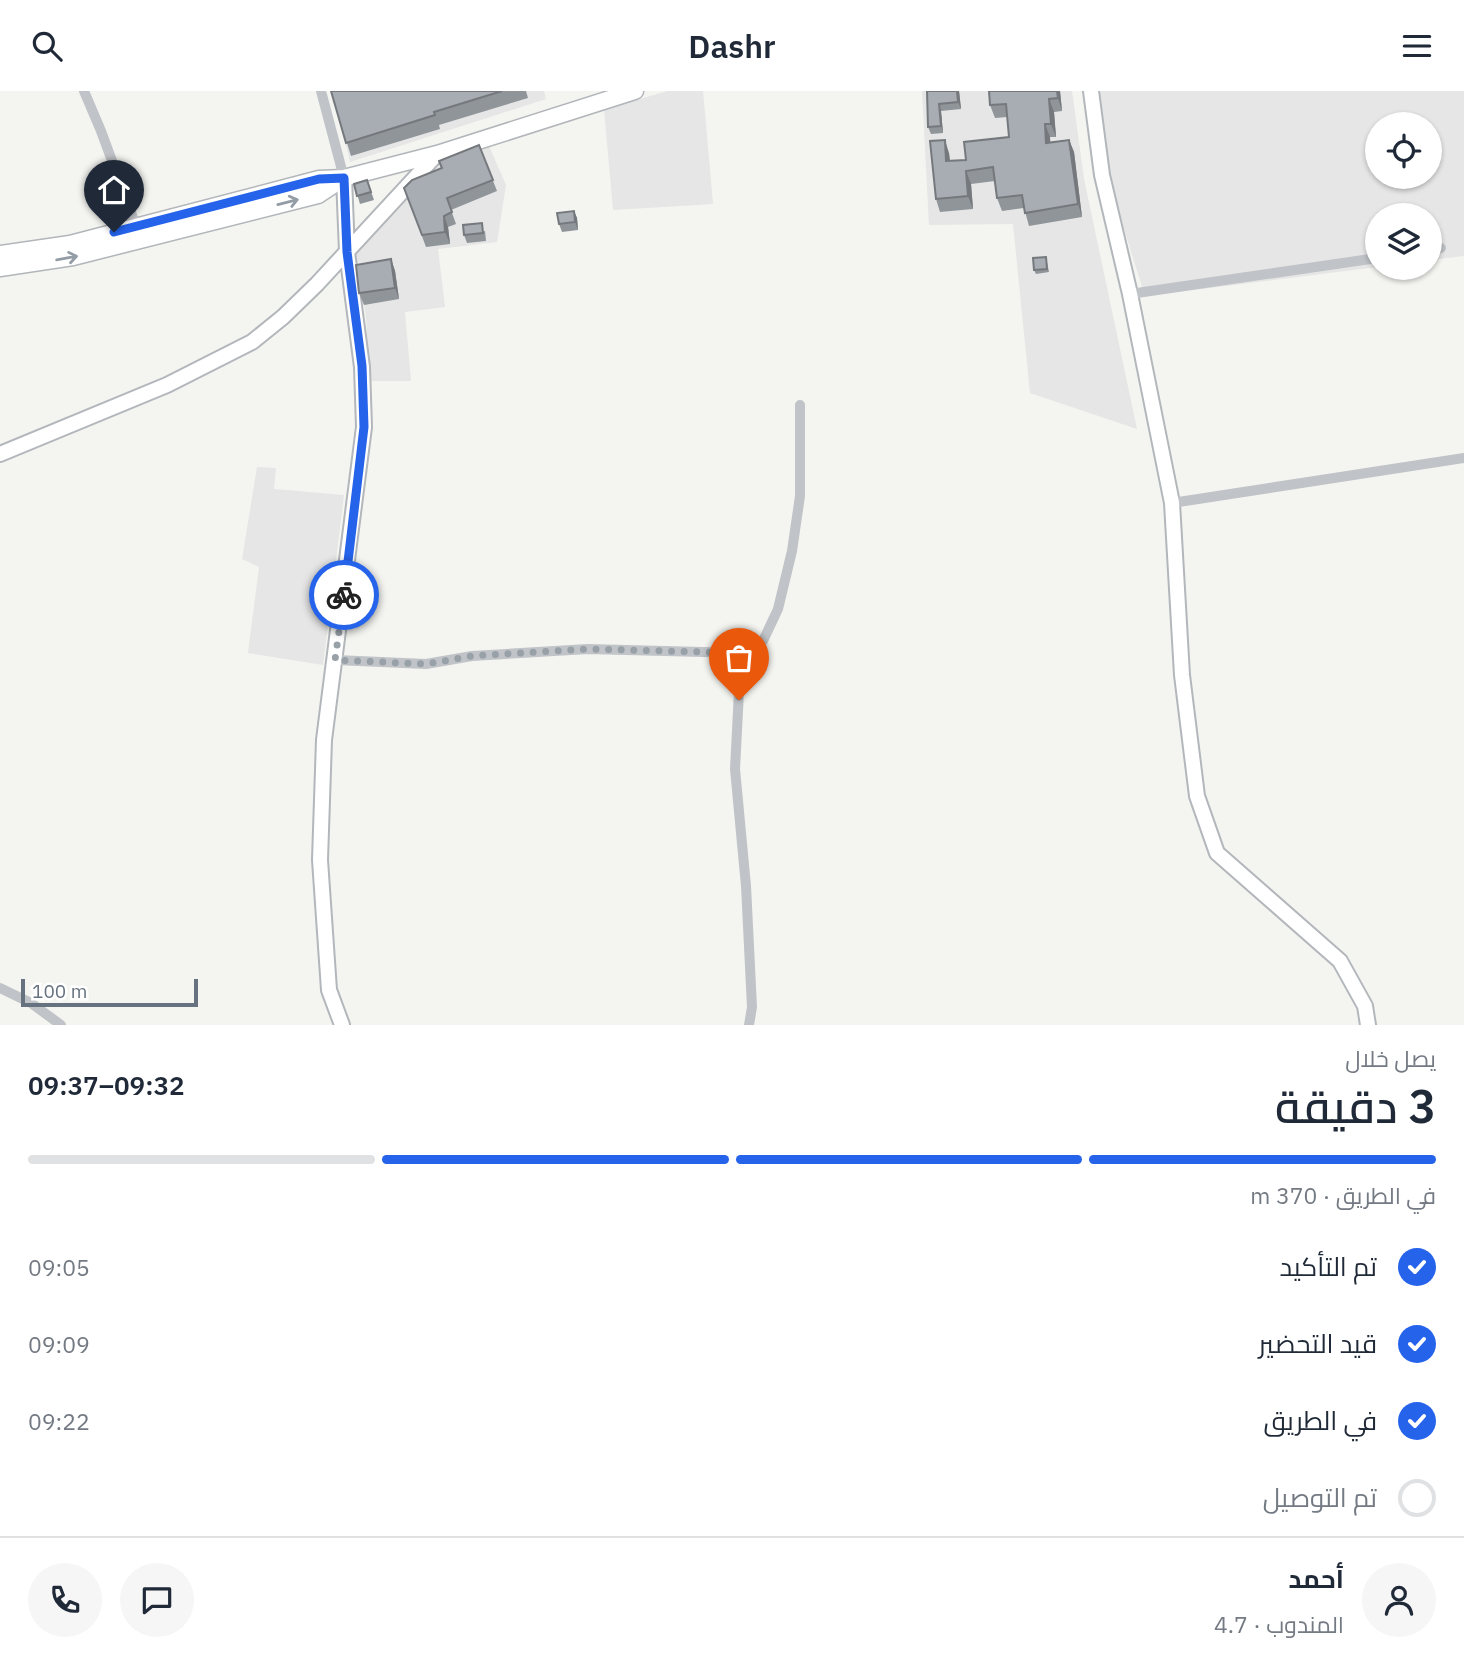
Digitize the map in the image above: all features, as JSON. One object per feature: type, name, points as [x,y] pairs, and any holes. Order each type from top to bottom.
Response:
[{"type":"main road","points":[[0,254],[70,244],[319,179],[344,178],[437,153],[635,91]]},
{"type":"main road","points":[[0,268],[73,257],[318,195],[344,178]]},
{"type":"street","points":[[84,91],[136,226]]},
{"type":"street","points":[[321,91],[344,178],[347,252],[362,366],[364,427],[324,740],[320,860],[329,990],[342,1025]]},
{"type":"street","points":[[1091,91],[1102,175],[1130,294],[1172,503],[1182,675],[1197,796],[1217,853],[1340,961],[1365,1006],[1368,1025]]},
{"type":"street","points":[[0,454],[155,391],[252,342],[283,317],[347,252],[437,153]]},
{"type":"street","points":[[1130,294],[1365,260]]},
{"type":"street","points":[[335,660],[426,664],[472,656],[588,649],[741,653],[762,641],[778,608],[792,551],[800,496],[800,405]]},
{"type":"street","points":[[1172,503],[1464,458]]},
{"type":"street","points":[[741,653],[735,769],[747,886],[752,1007],[749,1025]]},
{"type":"street","points":[[0,988],[31,1003],[61,1025]]},
{"type":"shaded area","points":[[333,91],[544,91],[546,99],[350,162]]},
{"type":"shaded area","points":[[668,91],[703,91],[713,204],[613,210],[604,109]]},
{"type":"shaded area","points":[[922,91],[1072,91],[1084,179],[1137,429],[1030,393],[1013,224],[929,225]]},
{"type":"shaded area","points":[[1094,91],[1464,91],[1464,256],[1442,259],[1442,203],[1365,203],[1365,268],[1145,296],[1107,175]]},
{"type":"shaded area","points":[[489,146],[506,185],[497,242],[438,249],[445,307],[405,312],[411,381],[369,381],[366,316],[355,253],[443,160]]},
{"type":"shaded area","points":[[257,467],[276,468],[274,489],[344,495],[323,665],[248,653],[259,567],[242,559]]},
{"type":"building","points":[[331,91],[502,91],[346,143]]},
{"type":"building","points":[[927,91],[957,91],[958,102],[939,104],[941,126],[928,127]]},
{"type":"building","points":[[989,91],[1057,91],[1058,98],[1049,99],[1051,124],[1045,124],[1046,143],[1069,140],[1078,204],[1025,213],[1022,195],[997,198],[993,167],[966,171],[968,196],[936,199],[930,141],[945,140],[946,161],[966,160],[964,142],[1009,137],[1006,104],[990,105]]},
{"type":"building","points":[[479,145],[493,180],[447,198],[452,212],[444,216],[445,232],[422,235],[404,188],[412,180],[442,168],[439,161]]},
{"type":"building","points":[[367,180],[371,192],[357,196],[354,184]]},
{"type":"building","points":[[574,211],[575,222],[559,224],[557,213]]},
{"type":"building","points":[[482,223],[483,233],[464,235],[463,225]]},
{"type":"building","points":[[1046,257],[1047,269],[1034,270],[1033,258]]},
{"type":"building","points":[[391,259],[395,288],[359,293],[356,265]]},
{"type":"way so far","points":[[344,595],[335,660],[426,664],[472,656],[588,649],[741,653],[739,700]]},
{"type":"route","points":[[114,232],[319,179],[344,178],[347,252],[362,366],[364,427],[344,595]]}]
